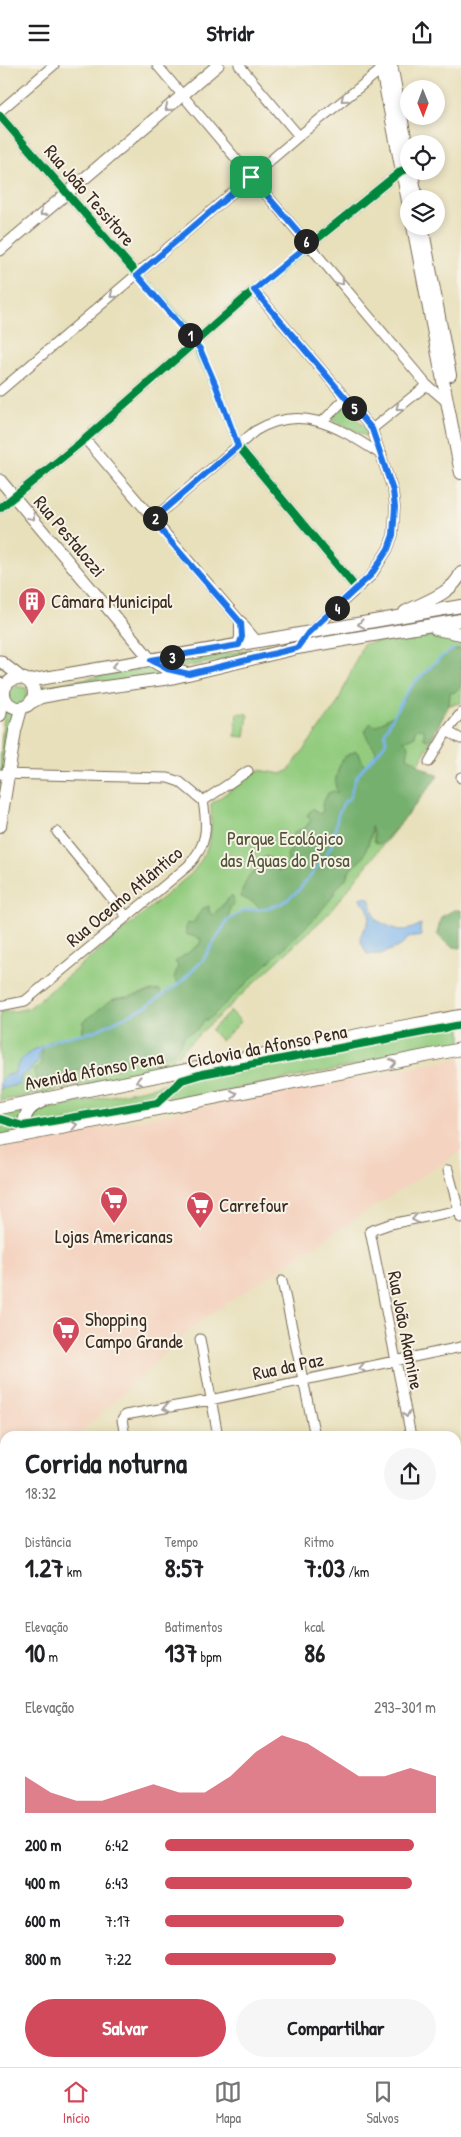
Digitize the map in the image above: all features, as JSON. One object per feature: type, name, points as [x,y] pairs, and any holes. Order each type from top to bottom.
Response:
[{"type":"main road","points":[[385,66],[403,135]]},
{"type":"main road","points":[[385,66],[400,137]]},
{"type":"main road","points":[[415,235],[461,473]]},
{"type":"main road","points":[[424,235],[461,429]]},
{"type":"main road","points":[[392,619],[448,590],[458,581],[461,573]]},
{"type":"main road","points":[[0,715],[2,689],[16,678],[25,679],[151,660],[461,606]]},
{"type":"main road","points":[[2,689],[10,706],[27,705],[41,697],[189,674],[297,648],[418,629],[461,620]]},
{"type":"main road","points":[[239,645],[242,637],[241,623]]},
{"type":"main road","points":[[418,629],[433,629],[461,634]]},
{"type":"main road","points":[[151,660],[167,669],[189,674]]},
{"type":"main road","points":[[0,826],[4,774],[15,731],[34,691],[25,679]]},
{"type":"main road","name":"Avenida Afonso Pena","points":[[1,1107],[458,1016]]},
{"type":"main road","points":[[0,1140],[461,1049]]},
{"type":"main road","points":[[26,1135],[23,1125],[28,1112],[36,1105],[55,1096]]},
{"type":"street","points":[[0,111],[54,65]]},
{"type":"street","points":[[157,65],[428,385],[448,403]]},
{"type":"street","points":[[0,251],[218,65]]},
{"type":"street","points":[[239,65],[299,136]]},
{"type":"street","points":[[0,391],[299,136],[385,66]]},
{"type":"street","name":"Rua João Tessitore","points":[[0,116],[195,341],[216,386],[238,446],[357,589]]},
{"type":"street","points":[[0,509],[85,439],[195,341],[309,244],[400,175]]},
{"type":"street","points":[[254,290],[372,429],[393,491],[395,514],[393,535],[388,549],[371,575],[308,633],[297,648]]},
{"type":"street","points":[[372,429],[428,385]]},
{"type":"street","points":[[322,422],[346,398]]},
{"type":"street","points":[[152,520],[238,446],[268,423],[297,419],[322,422],[347,432],[382,455]]},
{"type":"street","points":[[85,439],[152,520],[258,642]]},
{"type":"street","name":"Rua Pestalozzi","points":[[0,480],[151,660]]},
{"type":"street","points":[[0,661],[25,679]]},
{"type":"street","points":[[429,762],[447,731],[461,713]]},
{"type":"street","points":[[447,731],[461,739]]},
{"type":"street","points":[[4,774],[168,778],[180,782],[203,801],[248,771]]},
{"type":"street","name":"Rua Oceano Atlântico","points":[[0,1006],[25,1001],[188,866],[198,855],[204,843],[206,819],[203,801]]},
{"type":"street","points":[[57,832],[127,917]]},
{"type":"street","points":[[448,1170],[461,1212]]},
{"type":"street","name":"Rua João Akamine","points":[[410,1431],[370,1229],[461,1212]]},
{"type":"street","points":[[282,1281],[314,1431]]},
{"type":"street","points":[[200,1339],[217,1431]]},
{"type":"street","name":"Rua da Paz","points":[[124,1431],[122,1417],[461,1347]]},
{"type":"shaded area","name":"Shopping Campo Grande","points":[[461,1058],[461,1151],[205,1318],[183,1336],[82,1431],[0,1431],[0,1149],[195,1108],[257,1099]]},
{"type":"green space","points":[[345,406],[367,430],[366,436],[330,419],[330,417]]},
{"type":"green space","points":[[461,612],[461,616],[184,667],[170,674],[35,696],[33,688]]},
{"type":"green space","name":"Parque Ecológico das Águas do Prosa","points":[[422,635],[461,637],[461,703],[449,705],[418,765],[438,776],[328,914],[161,1070],[0,1101],[0,1012],[29,1008],[191,874],[203,857],[209,842],[211,804],[259,770],[282,774],[289,770],[337,704],[363,644]]},
{"type":"green space","points":[[461,649],[461,685],[455,692],[450,693],[449,705],[433,735],[428,740],[424,739],[424,729],[418,728],[415,730],[415,736],[404,741],[409,746],[407,757],[438,776],[400,824],[381,844],[376,843],[374,840],[371,826],[371,836],[363,858],[350,870],[345,880],[316,917],[208,1020],[204,1020],[198,1029],[185,1035],[179,1047],[170,1055],[140,1061],[138,1058],[129,1060],[117,1068],[106,1065],[94,1072],[84,1067],[62,1077],[40,1081],[36,1079],[34,1071],[40,1064],[44,1046],[48,1042],[59,1038],[82,1034],[84,1021],[108,1002],[116,998],[130,997],[156,990],[160,990],[161,996],[179,984],[174,978],[178,966],[175,962],[200,944],[201,939],[186,934],[186,924],[193,923],[202,909],[209,906],[209,912],[213,915],[232,895],[234,902],[230,908],[228,921],[244,910],[261,909],[253,902],[241,897],[244,885],[250,874],[255,873],[255,864],[266,856],[277,862],[278,871],[284,870],[288,862],[287,855],[292,847],[294,833],[304,829],[311,820],[307,815],[313,808],[319,814],[323,811],[322,805],[328,793],[334,791],[338,793],[335,781],[342,760],[356,751],[365,767],[375,756],[376,751],[367,738],[365,731],[371,722],[375,726],[394,715],[414,683],[441,657],[450,651]]},
{"type":"green space","points":[[14,686],[26,688],[28,694],[22,704],[0,801],[3,723],[9,695]]},
{"type":"green space","points":[[237,713],[248,714],[245,737],[235,736]]},
{"type":"green space","points":[[454,910],[461,910],[461,948],[447,944],[437,934],[441,917]]},
{"type":"green space","points":[[231,1011],[241,1022],[221,1041],[211,1030]]},
{"type":"green space","points":[[461,1022],[461,1045],[0,1135],[0,1114],[58,1107],[154,1087],[190,1075]]},
{"type":"water","points":[[361,897],[369,898],[376,920],[393,928],[403,930],[421,924],[420,931],[422,936],[408,938],[401,946],[381,954],[367,954],[361,942],[361,934],[369,920],[369,912],[364,903],[359,899]]},
{"type":"water","points":[[45,1045],[39,1053],[39,1060],[27,1073],[21,1076],[20,1084],[0,1089],[0,1082],[5,1075],[14,1074],[18,1064],[25,1056]]},
{"type":"waterway","points":[[43,1047],[56,1039],[95,1031],[145,1007],[179,984],[203,960],[227,921],[244,910],[262,909],[281,904],[297,892],[316,869],[332,845],[338,815],[344,802],[351,797],[352,788],[359,773],[386,742],[385,732],[404,697],[414,683],[441,657],[454,649]]},
{"type":"cycle path","points":[[0,116],[195,341],[216,386],[238,446],[357,589]]},
{"type":"cycle path","points":[[0,508],[85,439],[254,290],[400,172]]},
{"type":"cycle path","name":"Ciclovia da Afonso Pena","points":[[0,1119],[23,1126],[157,1103],[182,1080],[202,1074],[461,1025]]},
{"type":"place","name":"Câmara Municipal","points":[[32,625]]},
{"type":"place","name":"Lojas Americanas","points":[[114,1224]]},
{"type":"place","name":"Carrefour","points":[[200,1229]]},
{"type":"place","name":"Shopping Campo Grande","points":[[66,1354]]},
{"type":"route","points":[[251,177],[309,244],[254,290],[372,429],[393,491],[395,521],[388,549],[371,575],[308,633],[297,648],[189,674],[167,669],[151,660],[239,645],[242,637],[241,623],[152,520],[238,446],[200,349],[137,275],[251,177]]}]
